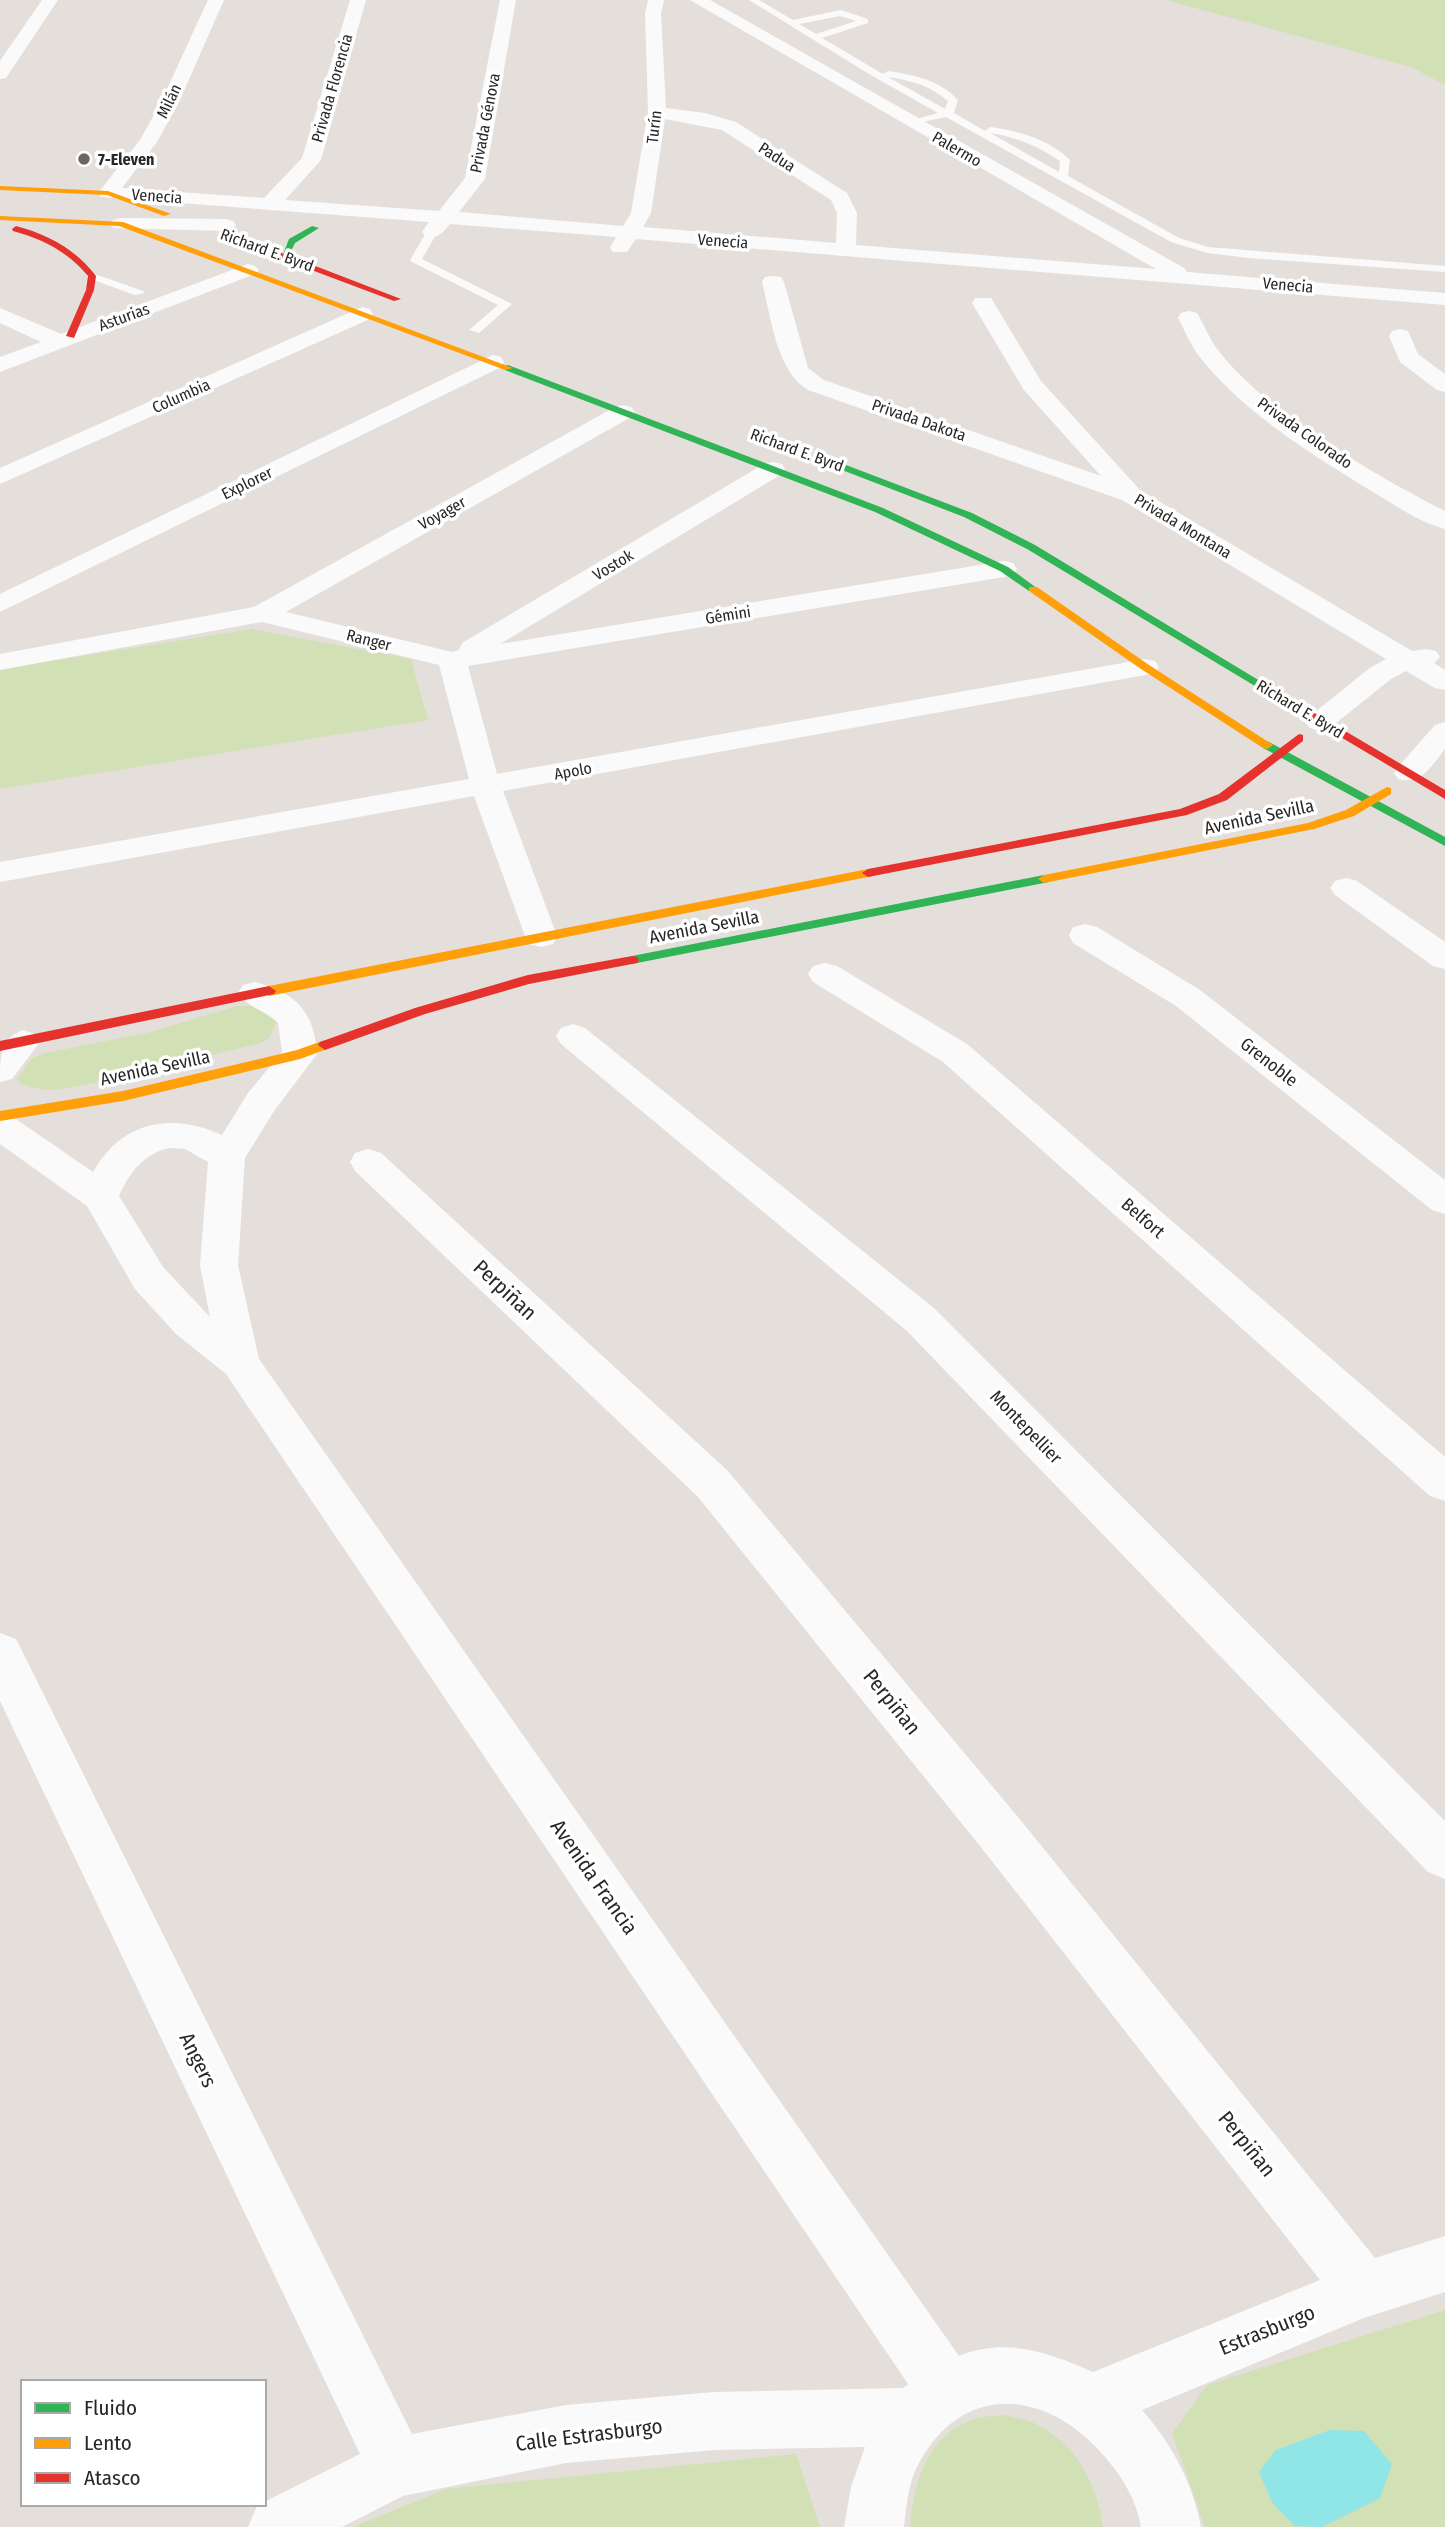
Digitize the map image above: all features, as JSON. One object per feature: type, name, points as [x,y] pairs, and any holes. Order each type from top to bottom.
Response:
[{"type":"street","points":[[0,74],[50,0]]},
{"type":"street","name":"Milán","points":[[93,222],[108,208],[108,193],[148,142],[170,102],[216,0]]},
{"type":"street","name":"Privada Florencia","points":[[271,204],[311,160],[358,0]]},
{"type":"street","name":"Privada Génova","points":[[438,225],[475,179],[508,0]]},
{"type":"street","name":"Palermo","points":[[701,7],[1188,277],[1217,296]]},
{"type":"street","name":"Turín","points":[[624,241],[641,214],[657,112],[658,9]]},
{"type":"street","name":"Padua","points":[[657,112],[705,119],[729,126],[840,197],[847,213],[846,250]]},
{"type":"street","points":[[0,181],[18,187]]},
{"type":"street","name":"Venecia","points":[[0,188],[271,204],[438,225],[1217,296],[1445,313]]},
{"type":"street","name":"Richard E. Byrd","points":[[108,193],[285,255],[412,305]]},
{"type":"street","name":"Venecia","points":[[0,218],[315,228],[438,225]]},
{"type":"street","name":"Richard E. Byrd","points":[[120,223],[362,314],[496,350],[623,412],[880,510],[1004,569],[1145,667],[1280,753],[1445,842]]},
{"type":"street","points":[[0,226],[58,243],[78,256],[92,276],[90,290],[64,339],[0,314]]},
{"type":"street","points":[[285,255],[293,240],[315,228]]},
{"type":"street","name":"Venecia","points":[[624,241],[846,250],[1445,299]]},
{"type":"street","points":[[1102,273],[1123,243]]},
{"type":"street","name":"Asturias","points":[[0,365],[248,270]]},
{"type":"street","name":"Privada Dakota","points":[[773,282],[797,369],[804,378],[816,385],[1131,495]]},
{"type":"street","name":"Privada Montana","points":[[983,303],[1032,385],[1131,495],[1445,682]]},
{"type":"street","name":"Columbia","points":[[0,477],[362,314]]},
{"type":"street","name":"Privada Colorado","points":[[1189,318],[1206,350],[1245,391],[1311,441],[1406,502],[1445,521]]},
{"type":"street","name":"Richard E. Byrd","points":[[469,327],[496,350]]},
{"type":"street","points":[[1400,336],[1408,357],[1445,385]]},
{"type":"street","name":"Explorer","points":[[0,604],[496,350]]},
{"type":"street","name":"Voyager","points":[[262,614],[623,412]]},
{"type":"street","points":[[1009,451],[1074,433]]},
{"type":"street","name":"Richard E. Byrd","points":[[829,462],[968,515],[1031,547],[1445,795]]},
{"type":"street","name":"Vostok","points":[[453,660],[773,469]]},
{"type":"street","name":"Gémini","points":[[453,660],[1004,569]]},
{"type":"street","name":"Ranger","points":[[0,662],[262,614],[453,660]]},
{"type":"street","points":[[1320,722],[1381,673],[1405,660],[1445,654]]},
{"type":"street","points":[[453,660],[486,787],[541,936]]},
{"type":"street","name":"Apolo","points":[[0,872],[1145,667]]},
{"type":"street","name":"Avenida Sevilla","points":[[12,1044],[541,936],[1183,812],[1223,797],[1320,722]]},
{"type":"street","points":[[1409,773],[1445,731]]},
{"type":"street","name":"Avenida Sevilla","points":[[0,1116],[123,1096],[300,1054],[421,1010],[528,980],[1282,833],[1332,820],[1373,803],[1409,773]]},
{"type":"street","points":[[1346,888],[1445,958]]},
{"type":"street","name":"Grenoble","points":[[1085,935],[1188,998],[1445,1200]]},
{"type":"street","name":"Belfort","points":[[825,974],[954,1053],[1445,1483]]},
{"type":"street","points":[[255,993],[278,1004],[292,1016],[299,1030],[300,1054]]},
{"type":"street","name":"Montepellier","points":[[573,1035],[921,1320],[1445,1855]]},
{"type":"street","points":[[0,1070],[12,1044]]},
{"type":"street","name":"Avenida Francia","points":[[240,1363],[219,1265],[227,1157],[261,1102],[300,1054]]},
{"type":"street","name":"Avenida Francia","points":[[0,1126],[100,1196],[149,1278],[190,1322],[240,1363],[932,2404]]},
{"type":"street","points":[[100,1196],[118,1159],[134,1146],[156,1137],[196,1137],[212,1144],[227,1157]]},
{"type":"street","name":"Perpiñan","points":[[368,1162],[713,1484],[1001,1835],[1364,2290]]},
{"type":"street","name":"Angers","points":[[0,1653],[397,2467]]},
{"type":"street","name":"Estrasburgo","points":[[1092,2401],[1364,2290],[1445,2263]]},
{"type":"street","points":[[874,2527],[880,2484],[894,2448],[932,2404],[982,2377],[1019,2374],[1056,2383],[1092,2401],[1126,2432],[1153,2472],[1171,2527]]},
{"type":"street","name":"Calle Estrasburgo","points":[[278,2527],[397,2467],[566,2434],[932,2404]]},
{"type":"lane","points":[[753,0],[872,72],[1175,240],[1206,250],[1445,269]]},
{"type":"lane","points":[[792,23],[841,13],[865,21],[816,37]]},
{"type":"lane","points":[[872,72],[918,79],[937,87],[953,100],[948,113]]},
{"type":"lane","points":[[913,123],[948,113]]},
{"type":"lane","points":[[977,129],[1005,132],[1040,142],[1065,160],[1063,176]]},
{"type":"lane","points":[[438,225],[416,260],[506,304],[469,327]]},
{"type":"lane","points":[[92,276],[138,293]]},
{"type":"green space","points":[[1166,0],[1445,0],[1445,85],[1411,67]]},
{"type":"green space","points":[[252,629],[411,659],[428,720],[0,789],[0,669]]},
{"type":"green space","points":[[238,1006],[258,1006],[278,1019],[269,1038],[261,1043],[106,1081],[55,1090],[21,1084],[17,1079],[32,1058],[45,1053],[146,1033]]},
{"type":"green space","points":[[1445,2310],[1445,2527],[1205,2527],[1172,2433],[1207,2385]]},
{"type":"green space","points":[[1004,2415],[1036,2424],[1050,2432],[1073,2454],[1090,2481],[1103,2527],[910,2527],[919,2478],[925,2463],[943,2438],[971,2420]]},
{"type":"green space","points":[[796,2454],[820,2527],[353,2527],[446,2489]]},
{"type":"water","points":[[1330,2430],[1364,2431],[1392,2464],[1380,2498],[1322,2527],[1294,2526],[1272,2502],[1259,2472],[1276,2450]]},
{"type":"traffic: fast","points":[[285,255],[292,241],[315,228]]},
{"type":"traffic: fast","points":[[508,368],[879,510],[1004,569],[1033,589]]},
{"type":"traffic: fast","points":[[846,468],[968,515],[1031,547],[1279,696]]},
{"type":"traffic: fast","points":[[1267,745],[1445,842]]},
{"type":"traffic: fast","points":[[632,960],[1044,879]]},
{"type":"traffic: slow","points":[[0,188],[108,193],[167,214]]},
{"type":"traffic: slow","points":[[0,218],[120,224],[508,368]]},
{"type":"traffic: slow","points":[[1033,589],[1145,667],[1267,745]]},
{"type":"traffic: slow","points":[[1044,879],[1310,826],[1350,813],[1387,791]]},
{"type":"traffic: slow","points":[[269,991],[868,873]]},
{"type":"traffic: slow","points":[[0,1116],[123,1096],[300,1054],[325,1045]]},
{"type":"traffic: jam","points":[[16,229],[39,236],[68,251],[92,276],[90,290],[71,336]]},
{"type":"traffic: jam","points":[[224,234],[397,299]]},
{"type":"traffic: jam","points":[[1279,696],[1445,795]]},
{"type":"traffic: jam","points":[[868,873],[1183,812],[1223,797],[1299,738]]},
{"type":"traffic: jam","points":[[325,1045],[420,1011],[528,980],[632,960]]},
{"type":"traffic: jam","points":[[0,1046],[269,991]]},
{"type":"place","name":"7-Eleven","points":[[84,159]]}]
